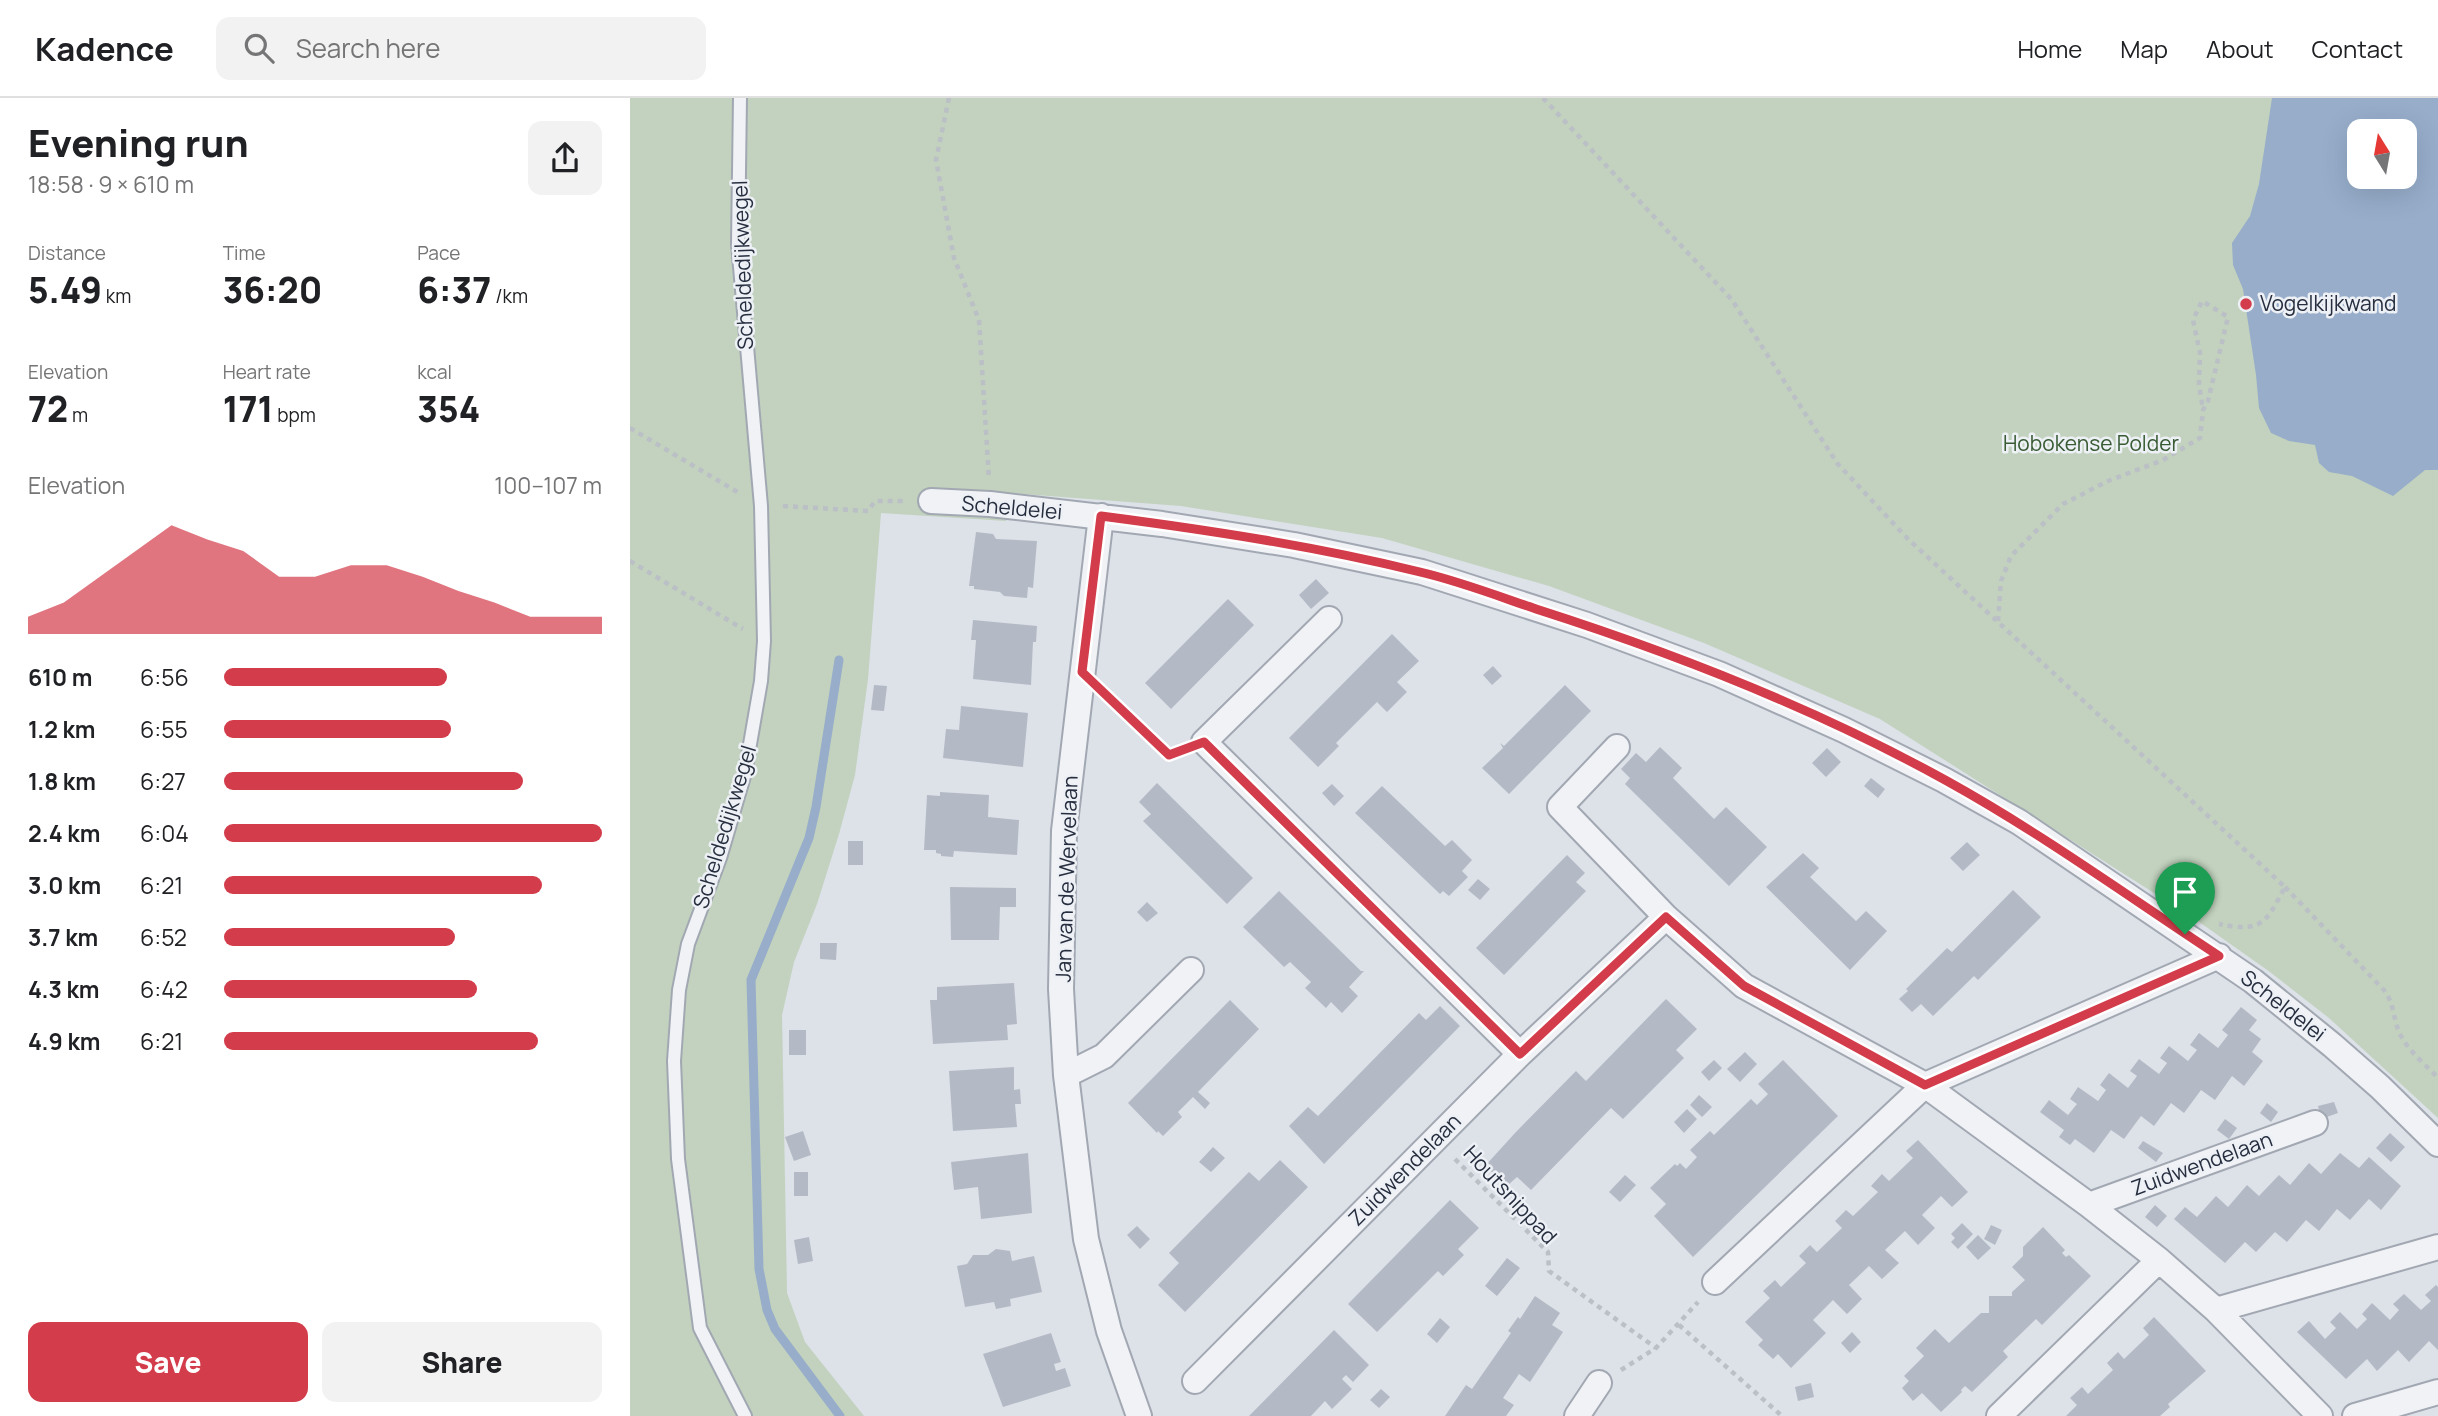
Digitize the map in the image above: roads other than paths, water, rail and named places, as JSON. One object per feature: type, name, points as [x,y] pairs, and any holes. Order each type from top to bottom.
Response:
[{"type":"street","name":"Scheldelei","points":[[931,501],[990,504],[1101,516],[1294,545],[1422,572],[1587,625],[1719,674],[1844,730],[1944,779],[2019,822],[2219,956],[2272,995],[2380,1087],[2438,1144]]},
{"type":"street","name":"Jan van de Wervelaan","points":[[1101,516],[1064,831],[1062,989],[1066,1075],[1086,1239],[1109,1331],[1139,1416]]},
{"type":"street","points":[[1329,619],[1204,742],[1520,1054]]},
{"type":"street","points":[[1617,747],[1560,807],[1666,917],[1744,986],[1925,1085],[2089,1205],[2216,1310],[2320,1416]]},
{"type":"street","name":"Zuidwendelaan","points":[[1195,1381],[1520,1054],[1666,917]]},
{"type":"street","points":[[1715,1282],[1925,1085],[2219,956]]},
{"type":"street","points":[[1066,1075],[1104,1056],[1191,970]]},
{"type":"street","name":"Zuidwendelaan","points":[[2089,1205],[2315,1122]]},
{"type":"street","points":[[2216,1310],[2438,1247]]},
{"type":"street","points":[[1999,1416],[2159,1261]]},
{"type":"street","points":[[1577,1416],[1599,1383]]},
{"type":"street","points":[[2355,1416],[2438,1392]]},
{"type":"lane","name":"Scheldedijkwegel","points":[[740,98],[738,244],[761,506],[764,641],[758,705],[745,773],[720,858],[688,944],[679,990],[674,1061],[678,1159],[700,1328],[745,1416]]},
{"type":"water","points":[[2272,98],[2438,98],[2438,470],[2425,470],[2393,496],[2352,476],[2329,472],[2319,463],[2315,445],[2289,441],[2271,433],[2259,408],[2243,289],[2233,265],[2232,243],[2250,216],[2259,184]]},
{"type":"waterway","points":[[839,660],[809,838],[751,980],[759,1269],[767,1310],[775,1329],[840,1416]]},
{"type":"place","name":"Vogelkijkwand","points":[[2246,304]]},
{"type":"park label","name":"Hobokense Polder","points":[[2091,444]]}]
